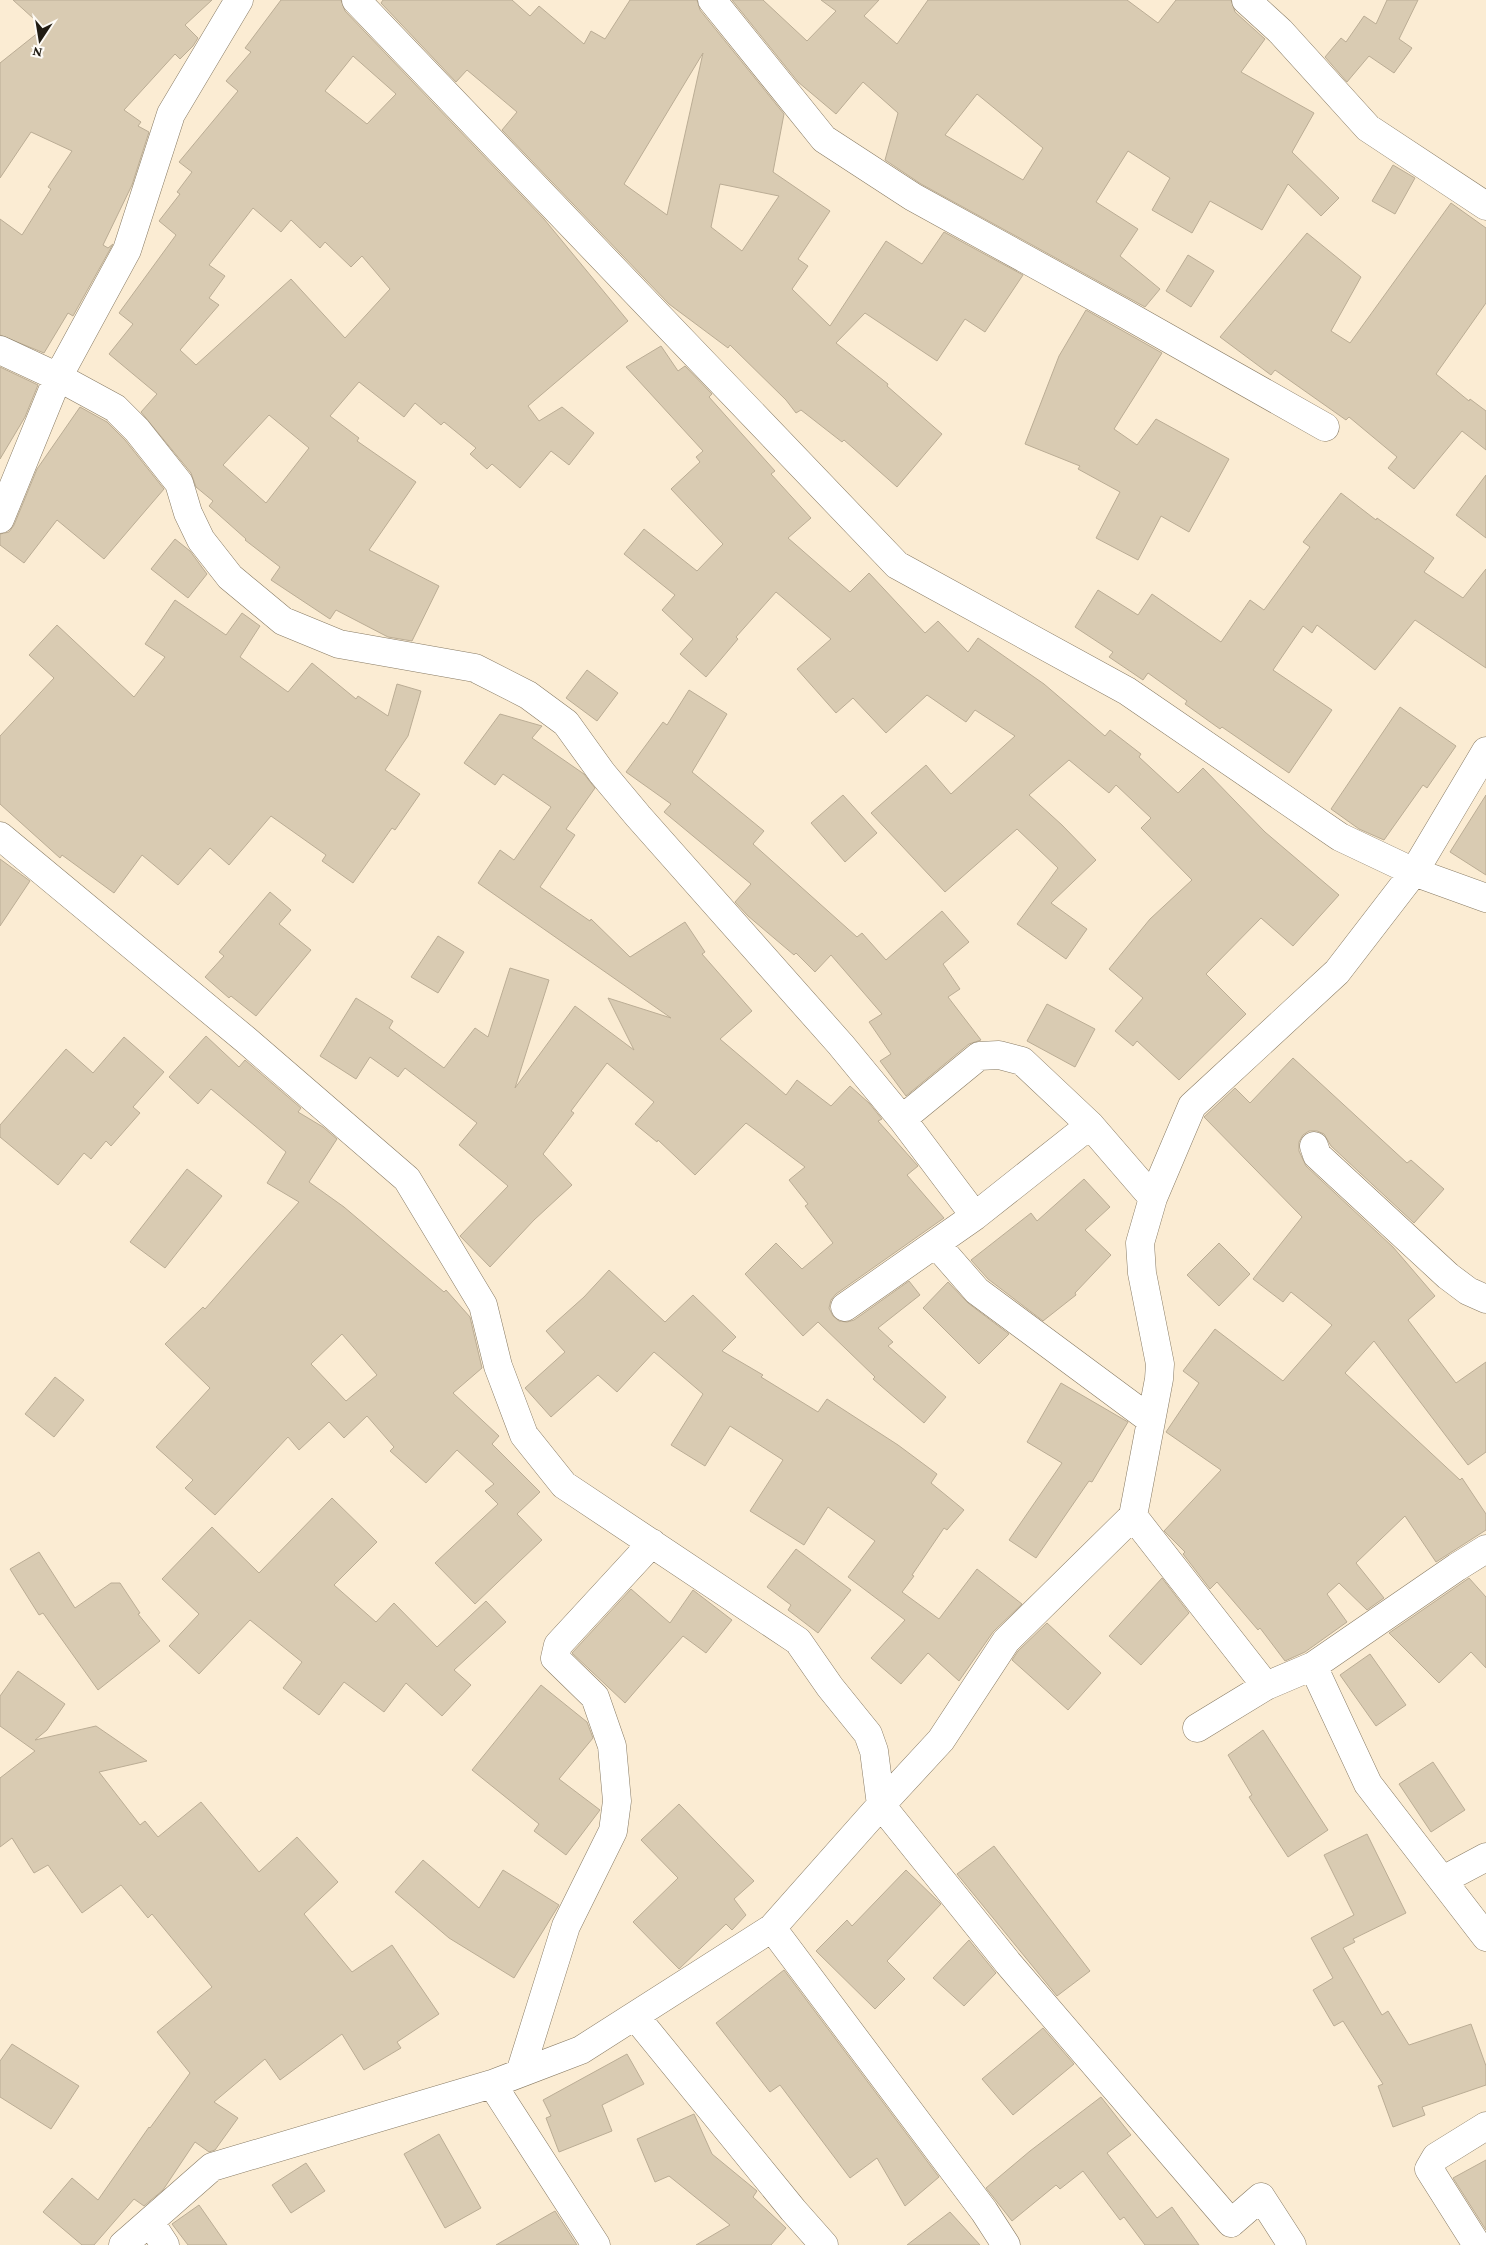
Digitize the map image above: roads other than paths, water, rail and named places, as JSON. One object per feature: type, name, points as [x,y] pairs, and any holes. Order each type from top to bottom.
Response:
[{"type":"street","points":[[0,519],[58,377],[126,250],[171,114],[239,0]]},
{"type":"street","points":[[356,0],[897,564],[1126,691],[1340,837],[1414,872],[1486,898]]},
{"type":"street","points":[[712,0],[824,139],[913,197],[1120,311],[1325,428]]},
{"type":"street","points":[[1246,0],[1280,31],[1368,128],[1486,206]]},
{"type":"street","points":[[0,350],[58,377],[115,408],[137,430],[179,483],[188,513],[201,540],[230,577],[283,621],[339,644],[475,668],[528,695],[566,723],[602,773],[638,816],[841,1044],[902,1119],[975,1216]]},
{"type":"street","points":[[123,2245],[212,2167],[492,2084],[581,2050],[772,1928],[881,1804],[941,1740],[1006,1641],[1133,1516],[1159,1379],[1160,1364],[1142,1273],[1140,1244],[1153,1198],[1192,1106],[1337,972],[1414,872],[1486,751]]},
{"type":"street","points":[[0,836],[246,1040],[407,1179],[482,1305],[498,1366],[524,1435],[564,1485],[798,1641],[830,1687],[868,1734],[874,1751],[881,1804],[1008,1964],[1230,2222],[1261,2197],[1292,2245]]},
{"type":"street","points":[[902,1119],[979,1056],[999,1055],[1022,1061],[1090,1125],[1153,1198]]},
{"type":"street","points":[[845,1307],[975,1216],[1090,1125]]},
{"type":"street","points":[[1314,1146],[1317,1154],[1448,1276],[1468,1291],[1486,1299]]},
{"type":"street","points":[[936,1244],[977,1291],[1151,1420]]},
{"type":"street","points":[[1133,1516],[1266,1686]]},
{"type":"street","points":[[520,2073],[566,1926],[613,1831],[618,1801],[612,1746],[595,1697],[555,1658],[556,1652],[558,1645],[652,1543]]},
{"type":"street","points":[[1197,1728],[1266,1686],[1313,1666],[1449,1572],[1486,1549]]},
{"type":"street","points":[[1313,1666],[1368,1784],[1486,1937]]},
{"type":"street","points":[[1443,1880],[1486,1857]]},
{"type":"street","points":[[772,1928],[984,2211],[1006,2245]]},
{"type":"street","points":[[635,2016],[793,2210],[824,2245]]},
{"type":"street","points":[[492,2084],[596,2245]]},
{"type":"street","points":[[1477,2245],[1429,2169],[1436,2157],[1486,2126]]},
{"type":"street","points":[[150,2222],[165,2245]]}]
